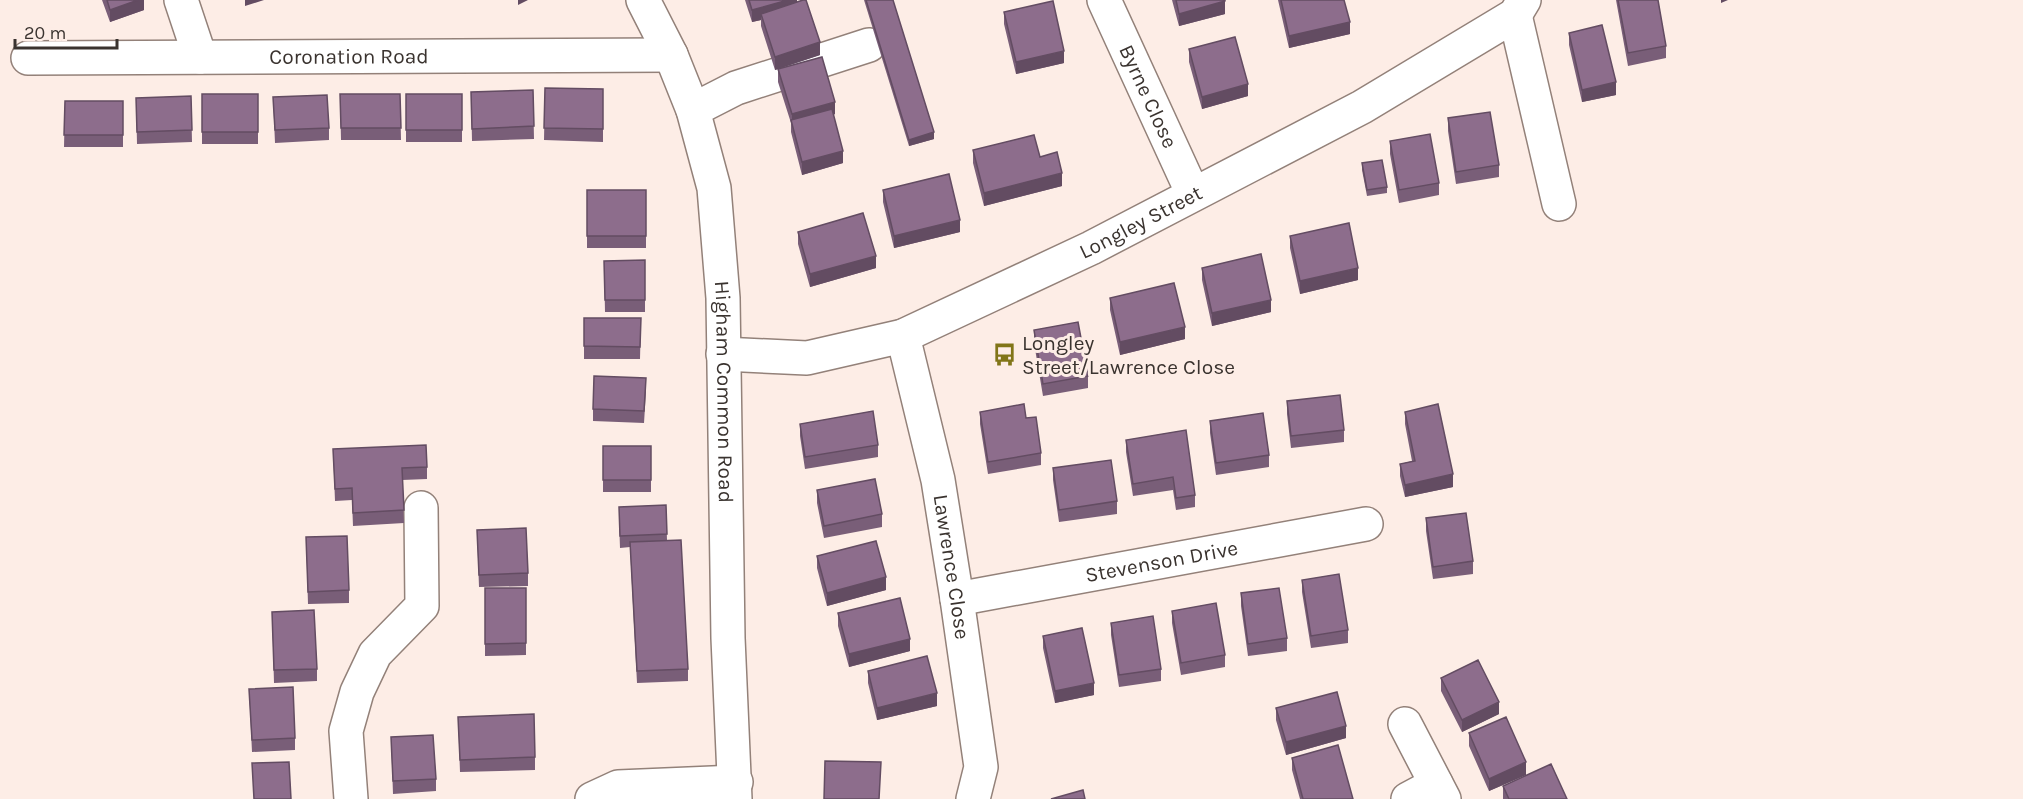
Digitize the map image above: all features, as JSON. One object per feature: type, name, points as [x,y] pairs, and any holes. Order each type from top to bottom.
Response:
[{"type":"street","points":[[181,0],[200,57]]},
{"type":"street","name":"Higham Common Road","points":[[643,0],[671,55],[693,110],[714,188],[723,298],[728,638],[735,790]]},
{"type":"street","name":"Byrne Close","points":[[1104,0],[1193,194]]},
{"type":"street","points":[[1520,7],[1559,204]]},
{"type":"street","name":"Longley Street","points":[[723,354],[807,358],[903,336],[1091,248],[1362,107],[1520,7]]},
{"type":"street","points":[[693,110],[736,88],[869,45]]},
{"type":"street","name":"Coronation Road","points":[[28,58],[671,55]]},
{"type":"street","name":"Lawrence Close","points":[[903,336],[938,480],[957,599],[981,767],[973,799]]},
{"type":"street","points":[[351,799],[346,731],[357,692],[375,654],[422,606],[421,508]]},
{"type":"street","name":"Stevenson Drive","points":[[957,599],[1366,524]]},
{"type":"street","points":[[1405,724],[1440,791],[1408,799]]},
{"type":"street","points":[[592,799],[618,787],[735,790]]},
{"type":"building","points":[[107,0],[138,0],[110,10]]},
{"type":"building","points":[[749,0],[788,0],[752,10]]},
{"type":"building","points":[[806,0],[820,42],[775,57],[761,14]]},
{"type":"building","points":[[866,0],[893,0],[934,132],[909,140]]},
{"type":"building","points":[[1176,0],[1225,0],[1225,1],[1179,14]]},
{"type":"building","points":[[1281,0],[1344,0],[1350,22],[1289,36]]},
{"type":"building","points":[[1618,0],[1658,0],[1666,46],[1628,53]]},
{"type":"building","points":[[1053,1],[1064,51],[1016,62],[1004,12]]},
{"type":"building","points":[[1602,25],[1616,82],[1582,90],[1569,33]]},
{"type":"building","points":[[1235,37],[1248,84],[1202,97],[1189,49]]},
{"type":"building","points":[[822,57],[835,102],[792,114],[778,69]]},
{"type":"building","points":[[545,88],[603,89],[603,129],[544,128]]},
{"type":"building","points":[[533,90],[534,126],[472,129],[471,92]]},
{"type":"building","points":[[202,94],[258,94],[258,132],[202,132]]},
{"type":"building","points":[[340,94],[400,94],[401,128],[341,128]]},
{"type":"building","points":[[406,94],[462,94],[462,130],[406,130]]},
{"type":"building","points":[[327,95],[329,128],[275,130],[273,97]]},
{"type":"building","points":[[191,96],[192,130],[137,132],[136,98]]},
{"type":"building","points":[[65,101],[123,101],[123,135],[64,135]]},
{"type":"building","points":[[832,109],[843,151],[802,162],[791,120]]},
{"type":"building","points":[[1490,112],[1499,165],[1456,172],[1448,118]]},
{"type":"building","points":[[1430,134],[1439,183],[1399,190],[1390,141]]},
{"type":"building","points":[[1034,135],[1040,157],[1057,152],[1062,173],[984,193],[973,150]]},
{"type":"building","points":[[1382,160],[1387,187],[1367,190],[1362,163]]},
{"type":"building","points":[[949,174],[960,220],[894,236],[883,190]]},
{"type":"building","points":[[587,190],[646,190],[646,236],[587,236]]},
{"type":"building","points":[[863,213],[876,256],[810,274],[798,232]]},
{"type":"building","points":[[1349,223],[1358,268],[1300,281],[1290,236]]},
{"type":"building","points":[[1261,254],[1271,300],[1212,313],[1202,268]]},
{"type":"building","points":[[645,260],[645,300],[605,300],[604,261]]},
{"type":"building","points":[[1174,283],[1185,327],[1120,342],[1110,298]]},
{"type":"building","points":[[584,318],[641,318],[640,347],[584,346]]},
{"type":"building","points":[[1078,322],[1088,376],[1043,384],[1034,330]]},
{"type":"building","points":[[594,376],[646,378],[644,411],[593,409]]},
{"type":"building","points":[[1340,395],[1344,430],[1291,436],[1287,401]]},
{"type":"building","points":[[1024,404],[1026,418],[1036,417],[1041,453],[988,462],[980,412]]},
{"type":"building","points":[[1438,404],[1453,474],[1405,485],[1400,464],[1415,461],[1405,412]]},
{"type":"building","points":[[873,411],[878,445],[805,457],[800,424]]},
{"type":"building","points":[[1263,413],[1269,455],[1216,463],[1210,421]]},
{"type":"building","points":[[1186,430],[1195,495],[1176,498],[1173,477],[1133,484],[1126,440]]},
{"type":"building","points":[[426,445],[427,467],[402,468],[404,510],[353,513],[352,488],[335,489],[333,449]]},
{"type":"building","points":[[603,446],[651,446],[651,480],[603,480]]},
{"type":"building","points":[[1111,460],[1117,501],[1059,510],[1053,468]]},
{"type":"building","points":[[875,479],[882,514],[824,526],[817,490]]},
{"type":"building","points":[[666,505],[667,534],[620,536],[619,507]]},
{"type":"building","points":[[1466,513],[1473,561],[1433,567],[1426,518]]},
{"type":"building","points":[[526,528],[528,573],[479,575],[477,530]]},
{"type":"building","points":[[347,536],[349,590],[308,592],[306,537]]},
{"type":"building","points":[[681,540],[688,669],[637,671],[630,542]]},
{"type":"building","points":[[876,541],[886,577],[827,593],[817,556]]},
{"type":"building","points":[[1339,574],[1348,630],[1311,636],[1302,580]]},
{"type":"building","points":[[485,588],[526,588],[526,643],[485,644]]},
{"type":"building","points":[[1279,588],[1287,638],[1248,644],[1241,593]]},
{"type":"building","points":[[900,598],[910,639],[849,654],[838,613]]},
{"type":"building","points":[[1216,603],[1225,655],[1181,663],[1172,611]]},
{"type":"building","points":[[314,610],[317,669],[274,670],[272,612]]},
{"type":"building","points":[[1153,616],[1161,669],[1119,675],[1111,623]]},
{"type":"building","points":[[1082,628],[1094,683],[1055,691],[1043,636]]},
{"type":"building","points":[[927,656],[937,693],[877,708],[868,671]]},
{"type":"building","points":[[1478,660],[1499,702],[1462,720],[1441,678]]},
{"type":"building","points":[[293,687],[295,738],[252,740],[249,689]]},
{"type":"building","points":[[1337,692],[1346,726],[1286,742],[1276,708]]},
{"type":"building","points":[[534,714],[535,757],[460,760],[458,717]]},
{"type":"building","points":[[1506,717],[1526,762],[1489,779],[1469,733]]},
{"type":"building","points":[[433,735],[436,779],[393,781],[391,737]]},
{"type":"building","points":[[1338,745],[1353,799],[1303,799],[1292,758]]},
{"type":"building","points":[[825,761],[881,762],[879,799],[824,799]]},
{"type":"building","points":[[289,762],[291,799],[254,799],[252,763]]},
{"type":"building","points":[[1551,764],[1567,799],[1509,799],[1503,786]]},
{"type":"building","points":[[1083,790],[1085,799],[1051,799]]},
{"type":"place","name":"Longley Street/Lawrence Close","points":[[1004,355]]}]
